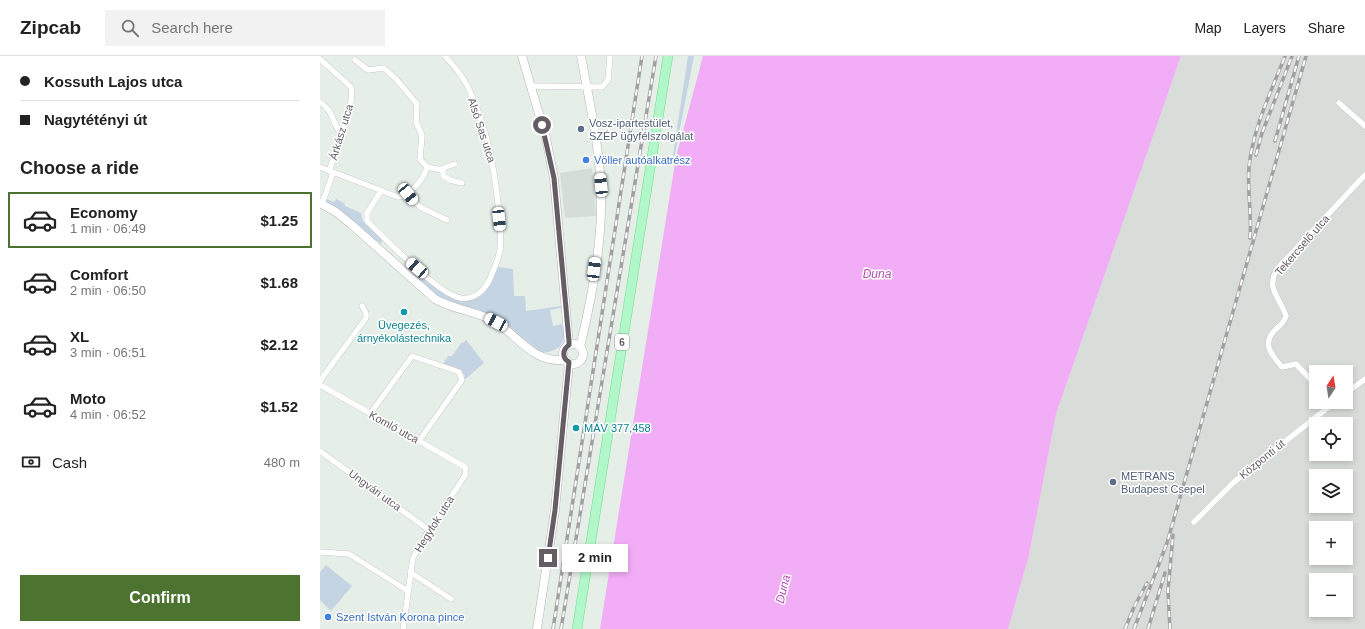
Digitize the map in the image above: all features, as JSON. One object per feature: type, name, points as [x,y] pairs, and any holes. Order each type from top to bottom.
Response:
[{"type":"main road","points":[[522,56],[546,138],[554,178],[568,346],[568,384],[561,436],[555,510],[537,629]]},
{"type":"main road","points":[[568,384],[578,362],[583,355],[580,347],[595,261],[601,197],[599,170],[581,56]]},
{"type":"main road","name":"6","points":[[577,629],[668,56]]},
{"type":"main road","points":[[321,203],[343,218],[434,299],[492,320],[515,336],[533,353],[545,359],[578,362]]},
{"type":"main road","points":[[545,359],[568,346],[585,323]]},
{"type":"main road","points":[[568,346],[580,347]]},
{"type":"street","name":"Alsó Sas utca","points":[[390,244],[441,288],[452,296],[458,298],[472,297],[485,287],[500,250],[501,238],[496,175],[491,152],[482,123],[466,84],[445,56]]},
{"type":"street","points":[[531,86],[602,87],[607,83],[610,56]]},
{"type":"street","name":"Árkász utca","points":[[320,59],[351,87],[352,91],[350,110],[321,203]]},
{"type":"street","points":[[355,60],[368,70],[384,68],[396,78],[417,104],[416,122],[422,136],[420,159],[427,167],[443,170]]},
{"type":"street","points":[[320,102],[331,112],[336,128],[342,136]]},
{"type":"street","points":[[1339,102],[1365,126]]},
{"type":"street","points":[[455,164],[445,166],[443,176],[450,180],[462,183]]},
{"type":"street","points":[[320,167],[398,197],[408,194],[426,173],[427,167]]},
{"type":"street","name":"Tekercselő utca","points":[[1309,378],[1296,364],[1282,367],[1269,350],[1269,339],[1285,321],[1286,316],[1274,291],[1273,276],[1277,269],[1365,175]]},
{"type":"street","points":[[381,191],[366,216],[367,221],[390,244],[382,252]]},
{"type":"street","points":[[408,194],[420,207],[447,220]]},
{"type":"street","points":[[320,382],[366,318],[366,312],[362,306]]},
{"type":"street","points":[[370,414],[412,356],[458,372],[462,380],[419,441]]},
{"type":"street","points":[[1353,388],[1365,379]]},
{"type":"street","name":"Komló utca","points":[[320,385],[465,467],[467,470]]},
{"type":"street","name":"Központi út","points":[[1194,522],[1234,482],[1324,409]]},
{"type":"street","name":"Ungvári utca","points":[[320,451],[429,530]]},
{"type":"street","name":"Hegyfok utca","points":[[404,629],[410,572],[416,553],[429,530],[466,474],[467,470]]},
{"type":"street","points":[[320,552],[349,554],[408,591]]},
{"type":"street","points":[[410,572],[451,599]]},
{"type":"shaded area","points":[[688,56],[694,56],[674,159],[673,155]]},
{"type":"shaded area","points":[[1181,56],[1365,56],[1365,629],[1008,629],[1029,555],[1056,414]]},
{"type":"shaded area","points":[[592,168],[596,216],[565,218],[560,173]]},
{"type":"shaded area","points":[[327,199],[334,202],[336,199],[344,203],[345,206],[361,213],[363,221],[382,239],[381,244],[325,202]]},
{"type":"shaded area","points":[[390,253],[412,273],[414,271],[450,297],[460,300],[470,300],[479,295],[489,284],[498,267],[513,269],[514,296],[525,296],[526,311],[561,306],[561,308],[550,310],[553,326],[562,324],[564,334],[563,341],[559,347],[552,351],[541,352],[498,319],[475,309],[455,306],[439,300],[388,255]]},
{"type":"shaded area","points":[[466,340],[484,363],[462,382],[465,375],[455,367],[443,364],[448,356],[452,356],[462,342],[463,343]]},
{"type":"shaded area","points":[[326,565],[352,586],[331,611],[320,600],[320,572]]},
{"type":"water","name":"Duna","points":[[703,56],[1181,56],[1056,414],[1029,555],[1008,629],[600,629],[676,157]]},
{"type":"railway","points":[[553,629],[642,56]]},
{"type":"railway","points":[[561,629],[656,56]]},
{"type":"railway","points":[[1250,238],[1249,167],[1251,153],[1258,124],[1285,56]]},
{"type":"railway","points":[[1256,155],[1262,133],[1292,56]]},
{"type":"railway","points":[[1275,141],[1299,56]]},
{"type":"railway","points":[[1134,629],[1167,543],[1306,56]]},
{"type":"railway","points":[[1170,629],[1168,591],[1173,535]]},
{"type":"railway","points":[[1148,629],[1165,573]]},
{"type":"railway","points":[[1125,629],[1134,607],[1147,583]]},
{"type":"place","name":"Vosz-ipartestület, SZÉP ügyfélszolgálat","points":[[581,129]]},
{"type":"place","name":"Völler autóalkatrész","points":[[586,160]]},
{"type":"place","name":"Üvegezés, árnyékolástechnika","points":[[404,312]]},
{"type":"place","name":"MÁV 377,458","points":[[576,428]]},
{"type":"place","name":"METRANS Budapest Csepel","points":[[1113,482]]},
{"type":"place","name":"Szent István Korona pince","points":[[328,617]]},
{"type":"route","points":[[542,125],[554,178],[569,341],[569,345],[565,348],[563,354],[569,362],[568,384],[561,436],[555,510],[548,558]]}]
